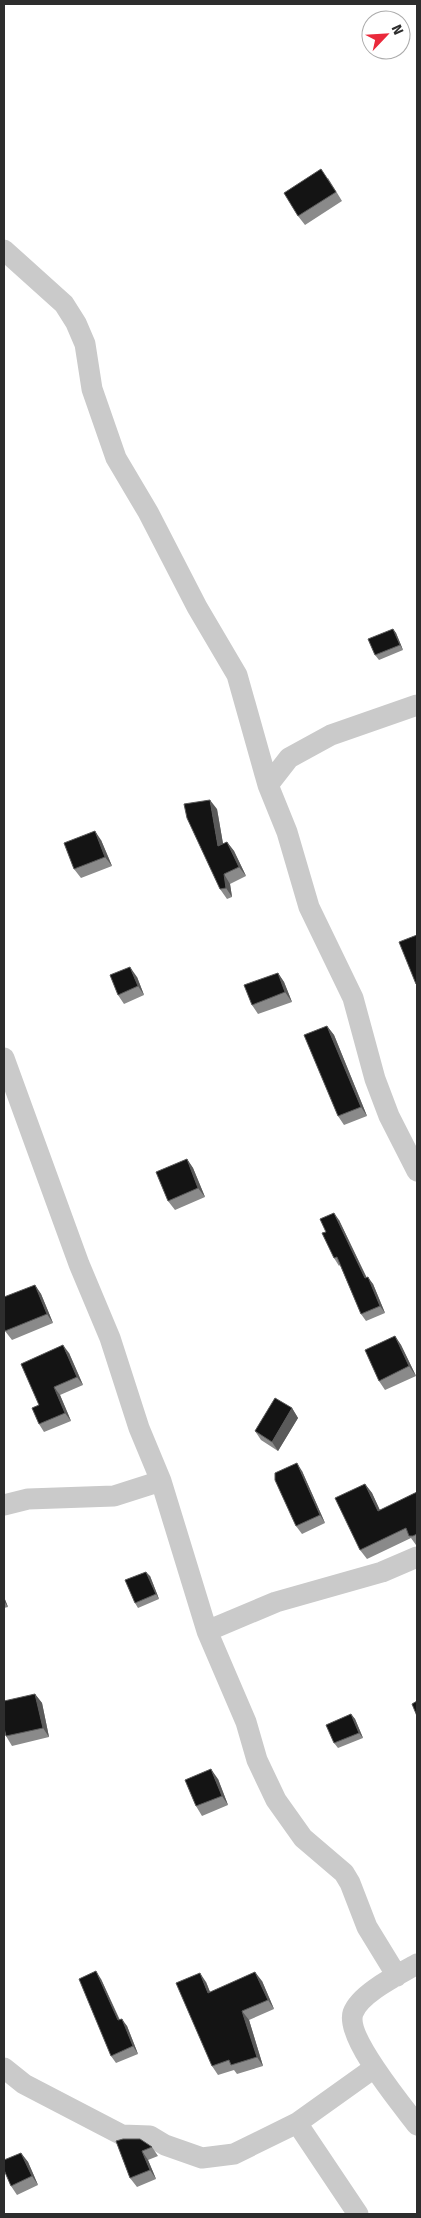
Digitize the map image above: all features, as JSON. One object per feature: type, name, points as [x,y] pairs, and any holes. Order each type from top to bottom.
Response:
[{"type":"street","points":[[4,250],[64,304],[76,323],[86,344],[92,389],[116,458],[148,512],[197,607],[234,669],[268,785],[287,832],[309,907],[353,998],[375,1079],[389,1116],[417,1171]]},
{"type":"street","points":[[268,785],[288,758],[331,736],[417,705]]},
{"type":"street","points":[[4,1058],[79,1264],[110,1338],[139,1428],[161,1481],[207,1631],[246,1722],[257,1760],[276,1800],[303,1838],[344,1873],[350,1883],[367,1926],[397,1976]]},
{"type":"street","points":[[4,1505],[28,1499],[114,1496],[161,1481]]},
{"type":"street","points":[[207,1631],[276,1602],[382,1572],[417,1557]]},
{"type":"street","points":[[417,1964],[364,1997],[353,2013],[353,2027],[374,2068],[417,2125]]},
{"type":"street","points":[[4,2068],[24,2084],[122,2135],[150,2136],[165,2145],[202,2158],[234,2154],[297,2122],[374,2068]]},
{"type":"street","points":[[297,2122],[358,2214]]},
{"type":"building","points":[[321,169],[336,192],[298,216],[284,193]]},
{"type":"building","points":[[393,629],[400,645],[375,655],[368,639]]},
{"type":"building","points":[[210,800],[218,846],[227,842],[239,867],[224,874],[226,888],[220,889],[187,818],[184,804]]},
{"type":"building","points":[[95,831],[105,857],[74,869],[64,843]]},
{"type":"building","points":[[417,935],[417,983],[416,984],[399,942]]},
{"type":"building","points":[[130,967],[138,986],[118,995],[110,975]]},
{"type":"building","points":[[278,973],[285,992],[252,1005],[244,985]]},
{"type":"building","points":[[327,1026],[361,1107],[338,1116],[304,1035]]},
{"type":"building","points":[[187,1159],[198,1188],[168,1201],[156,1172]]},
{"type":"building","points":[[334,1213],[365,1278],[368,1277],[380,1306],[361,1314],[337,1257],[334,1258],[322,1233],[326,1232],[320,1219]]},
{"type":"building","points":[[35,1285],[47,1314],[5,1331],[4,1297]]},
{"type":"building","points":[[395,1336],[409,1366],[379,1381],[365,1350]]},
{"type":"building","points":[[63,1345],[77,1377],[54,1387],[65,1413],[39,1424],[32,1408],[39,1405],[21,1364]]},
{"type":"building","points":[[275,1398],[292,1408],[272,1442],[255,1431]]},
{"type":"building","points":[[297,1463],[320,1515],[296,1526],[275,1480],[275,1473]]},
{"type":"building","points":[[365,1484],[378,1511],[417,1492],[417,1534],[409,1536],[406,1528],[360,1550],[335,1498]]},
{"type":"building","points":[[146,1572],[156,1594],[135,1603],[125,1580]]},
{"type":"building","points":[[35,1694],[43,1728],[6,1736],[4,1728],[4,1701]]},
{"type":"building","points":[[417,1701],[417,1716],[412,1704]]},
{"type":"building","points":[[351,1714],[359,1733],[334,1743],[326,1725]]},
{"type":"building","points":[[211,1769],[222,1796],[196,1806],[185,1780]]},
{"type":"building","points":[[96,1971],[118,2020],[122,2019],[133,2046],[111,2056],[79,1979]]},
{"type":"building","points":[[255,1972],[268,2000],[242,2011],[257,2057],[231,2065],[229,2060],[212,2066],[176,1983],[200,1973],[208,1993]]},
{"type":"building","points":[[140,2139],[152,2147],[142,2151],[150,2170],[130,2178],[116,2141]]},
{"type":"building","points":[[21,2153],[32,2176],[11,2186],[4,2170],[4,2160]]}]
